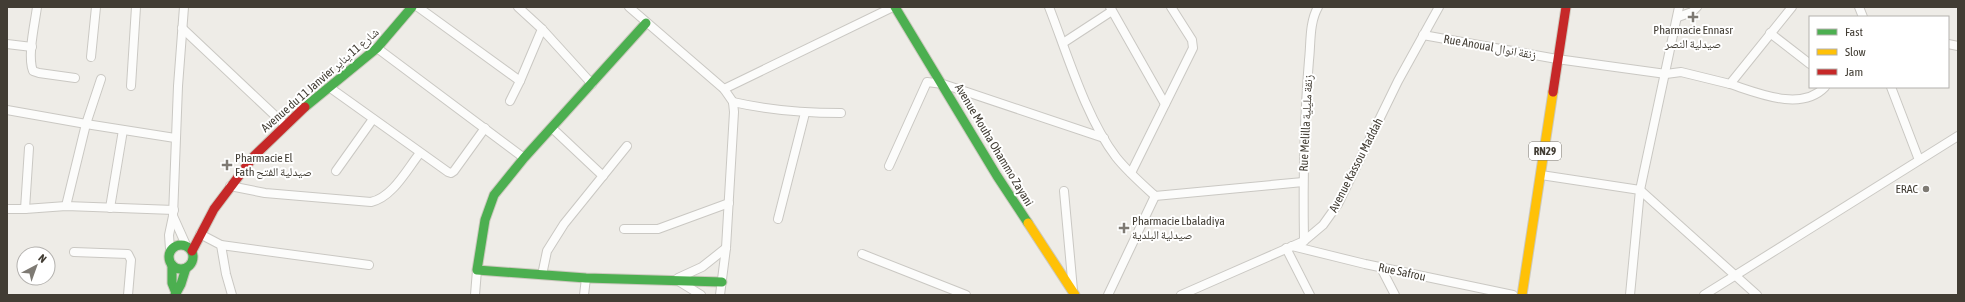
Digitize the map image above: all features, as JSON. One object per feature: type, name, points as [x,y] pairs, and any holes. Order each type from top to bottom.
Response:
[{"type":"street","points":[[37,7],[32,47],[31,66],[33,71],[75,78]]},
{"type":"street","points":[[91,57],[96,7]]},
{"type":"street","points":[[131,86],[136,7]]},
{"type":"street","points":[[184,7],[175,138],[174,213],[169,236],[170,249],[168,258],[172,265],[176,268],[186,268]]},
{"type":"street","name":"Avenue du 11 Janvier شارع 11 يناير","points":[[189,248],[200,234],[214,209],[230,186],[254,156],[285,125],[377,48],[412,7]]},
{"type":"street","points":[[418,7],[520,81]]},
{"type":"street","points":[[518,7],[542,29],[592,84]]},
{"type":"street","points":[[630,7],[724,89],[733,102],[734,112],[726,248],[720,295]]},
{"type":"street","points":[[724,89],[894,7]]},
{"type":"street","name":"Avenue Mouha Ohammo Zayani","points":[[894,7],[943,84],[997,176],[1074,294]]},
{"type":"street","points":[[1049,7],[1084,96],[1104,138],[1117,158],[1155,196],[1303,182]]},
{"type":"street","points":[[1131,173],[1193,48],[1192,40],[1171,7]]},
{"type":"street","points":[[1312,7],[1313,16]]},
{"type":"street","name":"Rue Melilla زنقة مليلية","points":[[1304,241],[1303,182],[1313,16],[1318,7]]},
{"type":"street","name":"Avenue Kassou Maddah","points":[[1181,295],[1304,241],[1324,225],[1338,204],[1398,81],[1439,7]]},
{"type":"street","name":"RN29","points":[[1522,295],[1566,7]]},
{"type":"street","points":[[1630,295],[1640,190],[1666,74],[1679,7]]},
{"type":"street","points":[[1678,17],[1692,12],[1697,7]]},
{"type":"street","points":[[1730,84],[1792,7]]},
{"type":"street","points":[[1063,43],[1111,9],[1165,104]]},
{"type":"street","points":[[475,295],[477,270],[485,220],[494,195],[524,158],[592,84],[646,22]]},
{"type":"street","points":[[182,28],[285,125]]},
{"type":"street","points":[[510,101],[542,29]]},
{"type":"street","points":[[1770,33],[1809,63]]},
{"type":"street","name":"Rue Anoual زنقة انوال","points":[[1423,35],[1558,59],[1666,74],[1681,72],[1766,94],[1796,100],[1817,95],[1824,88]]},
{"type":"street","points":[[7,44],[32,47]]},
{"type":"street","points":[[377,48],[524,158]]},
{"type":"street","points":[[66,206],[86,124],[101,79]]},
{"type":"street","points":[[889,166],[927,82],[943,84],[1104,138]]},
{"type":"street","points":[[329,88],[451,173],[485,128]]},
{"type":"street","points":[[1891,88],[1919,160]]},
{"type":"street","points":[[733,102],[753,107],[806,113],[841,113]]},
{"type":"street","points":[[7,110],[175,138]]},
{"type":"street","points":[[778,219],[806,113]]},
{"type":"street","points":[[336,170],[373,119]]},
{"type":"street","points":[[552,128],[603,176]]},
{"type":"street","points":[[110,208],[123,130]]},
{"type":"street","points":[[1704,295],[1958,136]]},
{"type":"street","points":[[542,275],[547,251],[564,224],[627,146]]},
{"type":"street","points":[[25,209],[29,148]]},
{"type":"street","points":[[230,186],[265,193],[371,202],[380,200],[390,191],[420,152]]},
{"type":"street","points":[[1541,175],[1640,190],[1757,295]]},
{"type":"street","points":[[1064,191],[1074,294]]},
{"type":"street","points":[[1108,295],[1155,196]]},
{"type":"street","points":[[624,229],[658,229],[728,203]]},
{"type":"street","points":[[7,209],[66,206],[174,213]]},
{"type":"street","points":[[174,213],[189,248],[192,263],[186,268],[181,284],[175,294]]},
{"type":"street","points":[[200,234],[221,245],[368,265]]},
{"type":"street","points":[[170,249],[178,244],[189,248]]},
{"type":"street","points":[[221,245],[226,274],[232,295]]},
{"type":"street","points":[[1289,247],[1310,295]]},
{"type":"street","name":"Rue Safrou","points":[[1289,247],[1381,268],[1513,295]]},
{"type":"street","points":[[674,280],[702,267],[726,248]]},
{"type":"street","points":[[74,252],[128,254],[131,260],[128,295]]},
{"type":"street","points":[[862,254],[966,295]]},
{"type":"street","points":[[172,265],[172,283],[175,294]]},
{"type":"street","points":[[1381,268],[1395,295]]},
{"type":"street","points":[[477,270],[586,278],[722,282]]},
{"type":"street","points":[[584,295],[586,278]]},
{"type":"street","points":[[674,280],[692,288],[701,295]]},
{"type":"traffic: fast","points":[[305,107],[377,48],[412,7]]},
{"type":"traffic: fast","points":[[895,7],[997,176],[1028,223]]},
{"type":"traffic: fast","points":[[646,23],[524,158],[494,195],[485,220],[477,270],[586,278],[722,282]]},
{"type":"traffic: fast","points":[[181,245],[190,248],[193,257],[190,266],[181,269],[172,266],[169,257],[172,248],[181,245]]},
{"type":"traffic: fast","points":[[172,265],[172,283],[176,293]]},
{"type":"traffic: fast","points":[[175,295],[181,284],[186,268]]},
{"type":"traffic: slow","points":[[1522,295],[1553,92]]},
{"type":"traffic: slow","points":[[1028,223],[1075,295]]},
{"type":"traffic: jam","points":[[1553,92],[1566,7]]},
{"type":"traffic: jam","points":[[192,251],[214,209],[254,156],[305,107]]},
{"type":"place","name":"Pharmacie Ennasr صيدلية النصر","points":[[1693,17]]},
{"type":"place","name":"Pharmacie El Fath صيدلية الفتح","points":[[227,165]]},
{"type":"place","name":"ERAC","points":[[1926,189]]},
{"type":"place","name":"Pharmacie Lbaladiya صيدلية البلدية","points":[[1124,228]]}]
